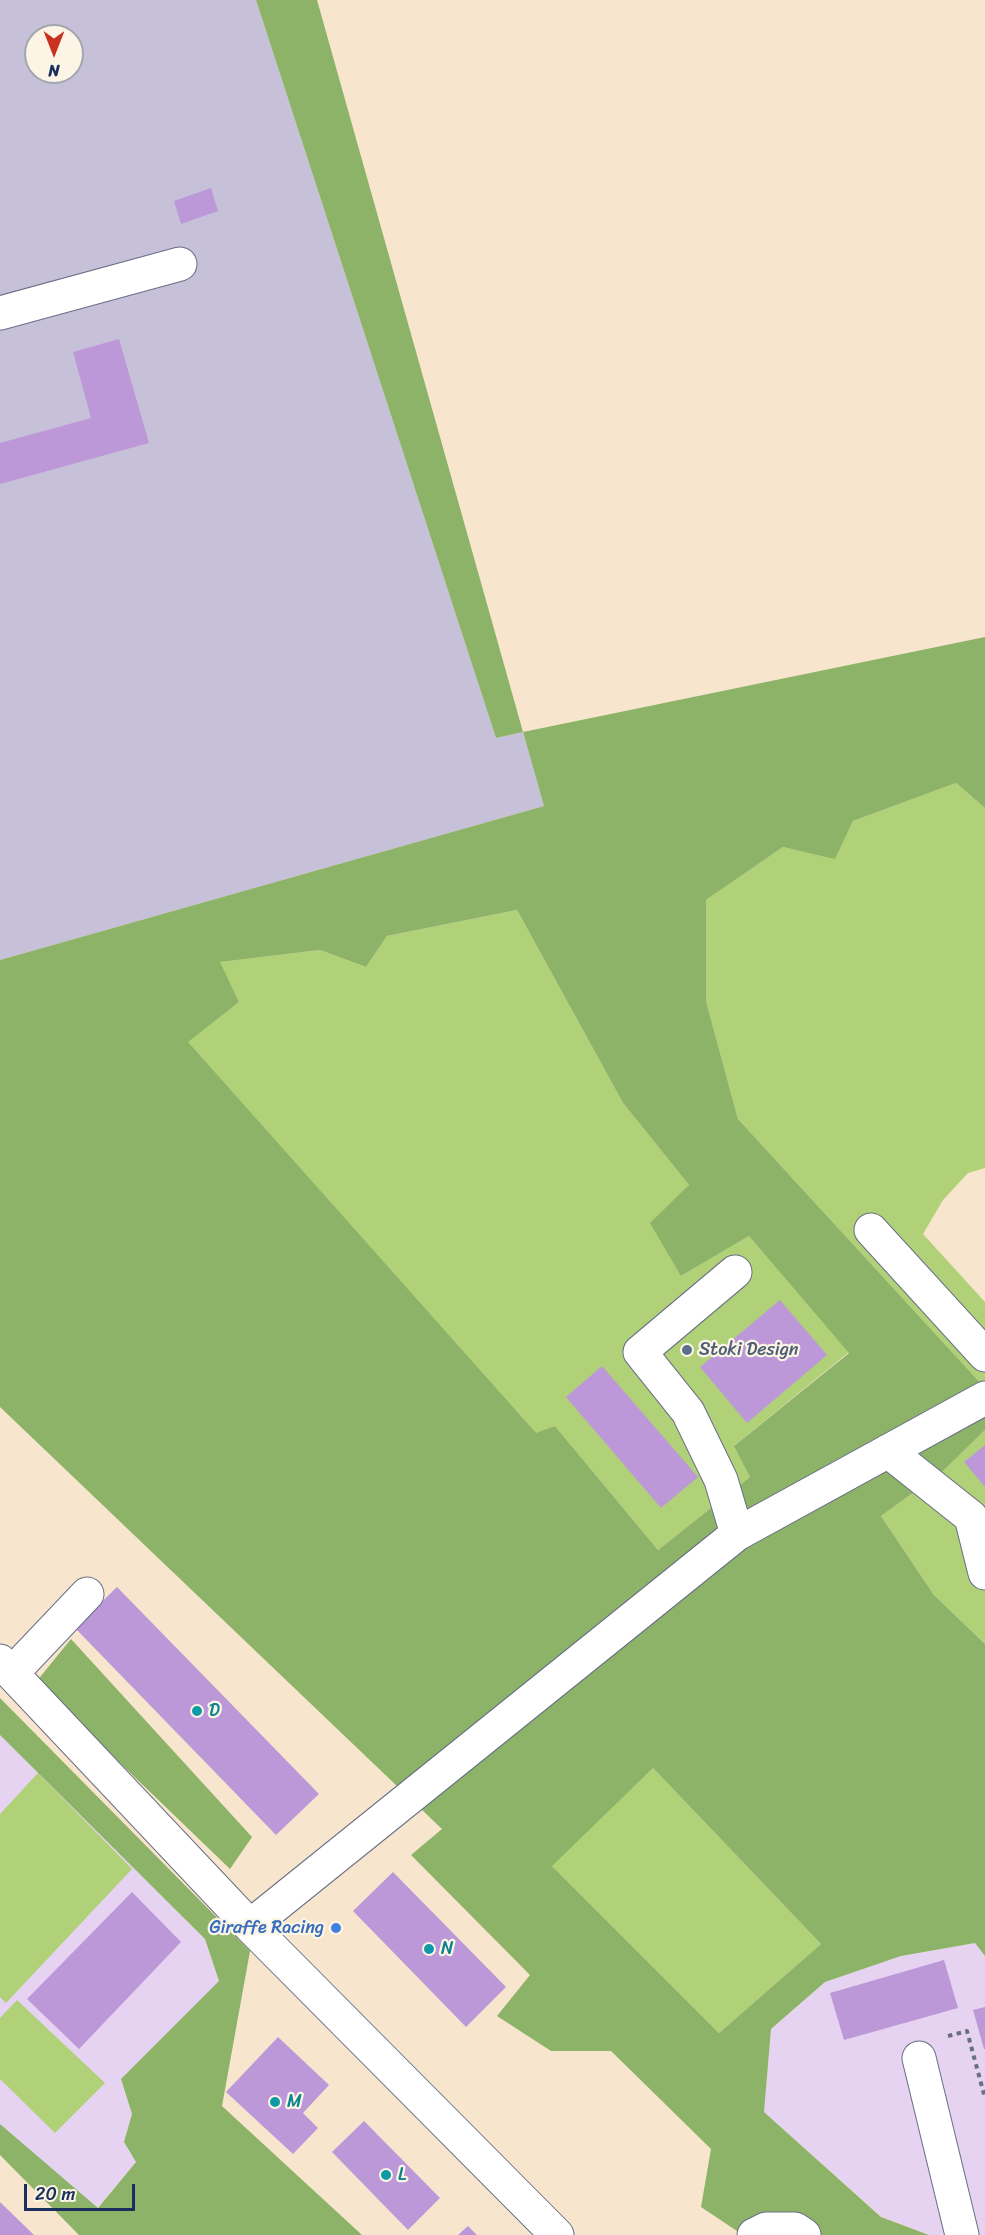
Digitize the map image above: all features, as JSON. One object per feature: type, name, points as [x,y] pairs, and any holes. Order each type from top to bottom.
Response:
[{"type":"lane","points":[[0,313],[180,264]]},
{"type":"lane","points":[[871,1230],[985,1355]]},
{"type":"lane","points":[[735,1272],[640,1352],[688,1412],[721,1480],[737,1534]]},
{"type":"lane","points":[[250,1926],[737,1534],[985,1398]]},
{"type":"lane","points":[[888,1451],[971,1517],[985,1573]]},
{"type":"lane","points":[[87,1594],[6,1667],[250,1926],[557,2235]]},
{"type":"lane","points":[[919,2058],[962,2235]]},
{"type":"lane","points":[[754,2235],[766,2229],[795,2229],[804,2235]]},
{"type":"path","points":[[919,2058],[924,2043],[967,2031],[985,2098]]},
{"type":"shaded area","points":[[0,0],[256,0],[496,738],[523,732],[544,806],[0,960]]},
{"type":"shaded area","points":[[0,1735],[205,1939],[219,1982],[121,2079],[132,2114],[124,2142],[136,2162],[97,2208],[0,2124]]},
{"type":"shaded area","points":[[976,1943],[985,1956],[985,2235],[929,2235],[882,2217],[764,2112],[771,2029],[825,1982],[901,1956]]},
{"type":"green space","points":[[256,0],[317,0],[523,732],[496,738]]},
{"type":"green space","points":[[985,637],[985,808],[956,783],[853,821],[835,859],[783,847],[706,900],[706,1001],[738,1119],[985,1388],[985,1430],[942,1472],[881,1516],[934,1595],[985,1644],[985,1956],[975,1943],[901,1956],[825,1982],[771,2029],[764,2112],[881,2217],[929,2235],[743,2235],[701,2207],[711,2149],[611,2051],[551,2051],[497,2016],[530,1975],[411,1855],[442,1829],[0,1407],[0,960],[544,806],[523,732]],"holes":[[[517,910],[623,1103],[689,1185],[650,1223],[681,1276],[749,1236],[849,1353],[734,1446],[750,1477],[658,1550],[555,1426],[536,1433],[188,1042],[239,1002],[220,962],[320,950],[366,967],[387,936]],[[653,1768],[821,1944],[719,2033],[552,1866]]]},
{"type":"green space","points":[[956,783],[985,808],[985,1168],[968,1173],[943,1200],[923,1234],[985,1302],[985,1388],[738,1119],[706,1001],[706,900],[783,847],[835,858],[853,821]]},
{"type":"green space","points":[[517,910],[623,1103],[689,1185],[681,1276],[749,1236],[849,1352],[735,1445],[750,1477],[658,1550],[555,1426],[536,1434],[187,1042],[239,1002],[219,962],[320,950],[366,967],[387,936]]},
{"type":"green space","points":[[985,1430],[985,1644],[934,1595],[881,1516],[942,1472]]},
{"type":"green space","points":[[71,1639],[252,1837],[230,1869],[36,1682]]},
{"type":"green space","points":[[0,1698],[250,1951],[222,2106],[362,2235],[79,2235],[0,2155],[0,2124],[98,2208],[136,2162],[124,2142],[132,2114],[121,2079],[219,1981],[205,1939],[0,1735]]},
{"type":"green space","points":[[653,1768],[821,1944],[719,2033],[551,1865]]},
{"type":"green space","points":[[38,1773],[132,1869],[6,2003],[0,1997],[0,1814]]},
{"type":"green space","points":[[17,2000],[105,2083],[55,2133],[0,2079],[0,2018]]},
{"type":"building","points":[[211,188],[218,211],[181,224],[174,201]]},
{"type":"building","points":[[119,339],[149,443],[0,484],[0,443],[91,418],[73,352]]},
{"type":"building","points":[[780,1300],[827,1355],[747,1423],[700,1367]]},
{"type":"building","points":[[602,1366],[698,1477],[661,1508],[566,1397]]},
{"type":"building","points":[[985,1445],[985,1487],[964,1462]]},
{"type":"building","name":"D","points":[[117,1587],[319,1794],[276,1835],[75,1628]]},
{"type":"building","name":"N","points":[[393,1872],[506,1987],[466,2027],[353,1911]]},
{"type":"building","points":[[132,1892],[181,1942],[79,2049],[27,1999]]},
{"type":"building","points":[[944,1960],[958,2008],[844,2040],[830,1993]]},
{"type":"building","points":[[985,2007],[985,2049],[984,2049],[973,2010]]},
{"type":"building","name":"M","points":[[278,2037],[329,2085],[303,2113],[318,2128],[293,2154],[226,2092]]},
{"type":"building","name":"L","points":[[364,2121],[440,2198],[408,2230],[332,2152]]},
{"type":"building","points":[[0,2202],[34,2235],[0,2235]]},
{"type":"building","points":[[468,2226],[477,2235],[458,2235]]},
{"type":"place","name":"Stoki Design","points":[[687,1350]]},
{"type":"place","name":"D","points":[[197,1711]]},
{"type":"place","name":"Giraffe Racing","points":[[336,1928]]},
{"type":"place","name":"N","points":[[429,1949]]},
{"type":"place","name":"M","points":[[275,2102]]},
{"type":"place","name":"L","points":[[386,2175]]}]
